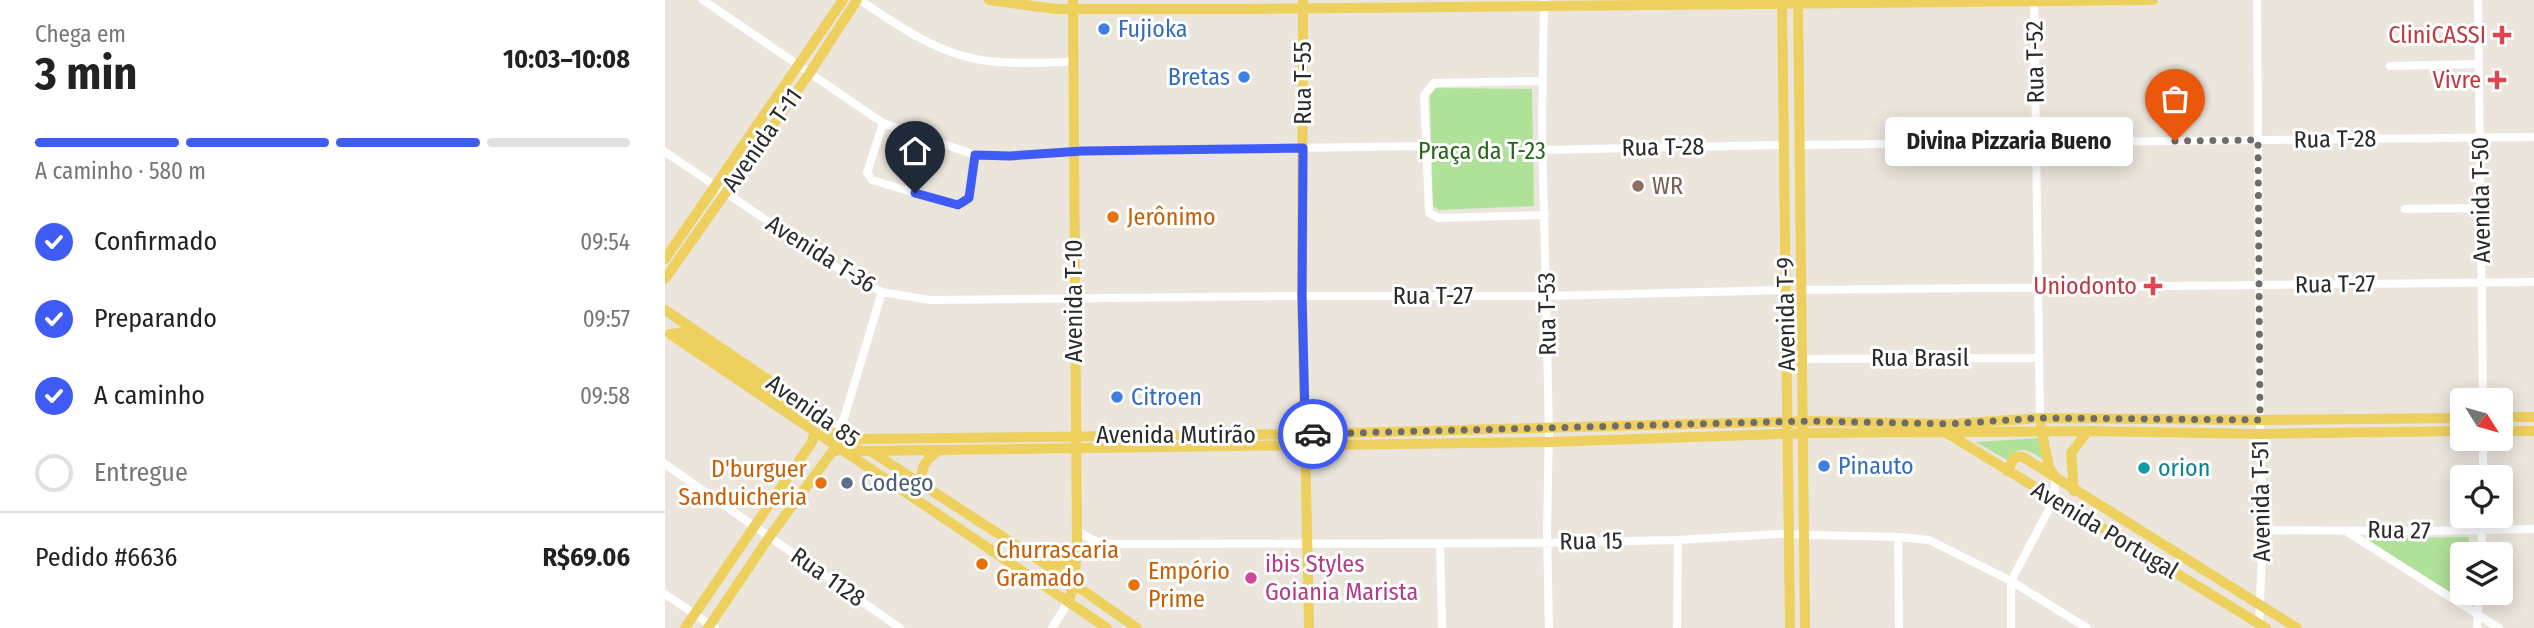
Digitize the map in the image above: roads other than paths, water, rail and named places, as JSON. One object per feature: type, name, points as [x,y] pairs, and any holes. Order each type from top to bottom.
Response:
[{"type":"main road","name":"Avenida T-11","points":[[665,259],[843,0]]},
{"type":"main road","name":"Avenida T-11","points":[[665,279],[859,0]]},
{"type":"main road","points":[[989,0],[1028,7],[1073,4],[2153,0]]},
{"type":"main road","name":"Avenida T-9","points":[[1782,2],[1790,628]]},
{"type":"main road","name":"Avenida T-9","points":[[1798,2],[1805,628]]},
{"type":"main road","name":"Avenida T-10","points":[[1069,601],[1074,584],[1077,547],[1075,435],[1078,151],[1073,4]]},
{"type":"main road","name":"Rua T-55","points":[[1303,4],[1302,296],[1309,628]]},
{"type":"main road","name":"Avenida 85","points":[[665,310],[922,486],[1048,566],[1137,628]]},
{"type":"main road","points":[[668,332],[685,332],[860,451],[872,452]]},
{"type":"main road","name":"Avenida 85","points":[[668,332],[1107,628]]},
{"type":"main road","points":[[2513,418],[2534,417]]},
{"type":"main road","points":[[2040,418],[2049,467],[2055,478]]},
{"type":"main road","name":"Avenida Mutirão","points":[[872,452],[1076,448],[1787,421],[1949,424],[2040,418],[2450,418]]},
{"type":"main road","points":[[2513,431],[2534,430]]},
{"type":"main road","points":[[2074,491],[2071,453],[2088,431]]},
{"type":"main road","name":"Avenida Mutirão","points":[[855,439],[1075,435],[1549,442],[1945,432],[2260,434],[2450,431]]},
{"type":"main road","points":[[685,628],[812,442],[815,432]]},
{"type":"main road","name":"Avenida Portugal","points":[[1945,432],[2262,626]]},
{"type":"main road","points":[[711,627],[770,536],[832,452],[840,449]]},
{"type":"main road","points":[[922,486],[922,467],[938,450]]},
{"type":"main road","name":"Avenida Portugal","points":[[2007,471],[2015,457],[2022,457],[2297,628]]},
{"type":"main road","points":[[1048,566],[1065,564],[1077,547]]},
{"type":"street","points":[[702,0],[883,123],[975,155],[1425,146]]},
{"type":"street","points":[[859,0],[902,29],[955,54],[1004,62],[1073,62]]},
{"type":"street","name":"Avenida T-51","points":[[2257,0],[2262,626]]},
{"type":"street","name":"Avenida T-50","points":[[2478,0],[2483,388]]},
{"type":"street","name":"Rua T-52","points":[[2034,1],[2040,418]]},
{"type":"street","name":"Rua T-53","points":[[1544,3],[1542,81],[1549,429],[1549,628]]},
{"type":"street","points":[[2390,66],[2479,64]]},
{"type":"street","points":[[1542,81],[1434,83],[1424,95],[1425,146],[1429,213],[1438,218],[1545,215]]},
{"type":"street","points":[[883,123],[867,173],[872,180],[958,205],[969,198],[975,155]]},
{"type":"street","name":"Rua T-28","points":[[1800,145],[2534,136]]},
{"type":"street","name":"Rua T-28","points":[[1543,150],[1784,145]]},
{"type":"street","name":"Avenida T-36","points":[[665,152],[848,275],[882,292],[930,300],[1077,299]]},
{"type":"street","points":[[2406,209],[2481,208]]},
{"type":"street","name":"Rua T-27","points":[[1801,290],[2534,282]]},
{"type":"street","name":"Rua T-27","points":[[1077,299],[1546,296],[1786,290]]},
{"type":"street","points":[[838,428],[844,418],[882,292]]},
{"type":"street","name":"Rua Brasil","points":[[1801,359],[2039,358]]},
{"type":"street","name":"Rua 1128","points":[[665,464],[900,628]]},
{"type":"street","points":[[2011,628],[2011,581],[2055,498],[2055,478]]},
{"type":"street","name":"Rua 15","points":[[1076,529],[1098,542],[1115,544],[1440,544],[1678,540],[1790,534],[1929,540],[2011,581],[2087,628]]},
{"type":"street","points":[[2482,542],[2483,529]]},
{"type":"street","name":"Rua 27","points":[[2263,530],[2534,529]]},
{"type":"street","points":[[2343,530],[2499,628]]},
{"type":"street","points":[[1898,537],[1899,628]]},
{"type":"street","points":[[1677,628],[1678,540]]},
{"type":"street","points":[[1440,544],[1442,628]]},
{"type":"street","points":[[665,594],[711,627]]},
{"type":"street","points":[[1052,628],[1069,601]]},
{"type":"street","points":[[2477,628],[2478,605]]},
{"type":"place","name":"Fujioka","points":[[1104,29]]},
{"type":"place","name":"CliniCASSI","points":[[2502,35]]},
{"type":"place","name":"Bretas","points":[[1244,77]]},
{"type":"place","name":"Vivre","points":[[2497,80]]},
{"type":"place","name":"Divina Pizzaria Bueno","points":[[2175,141]]},
{"type":"place","name":"WR","points":[[1638,186]]},
{"type":"place","name":"Jerônimo","points":[[1113,217]]},
{"type":"place","name":"Uniodonto","points":[[2153,286]]},
{"type":"place","name":"Citroen","points":[[1117,397]]},
{"type":"place","name":"Pinauto","points":[[1824,466]]},
{"type":"place","name":"orion","points":[[2144,468]]},
{"type":"place","name":"D'burguer Sanduicheria","points":[[821,483]]},
{"type":"place","name":"Codego","points":[[847,483]]},
{"type":"place","name":"Churrascaria Gramado","points":[[982,564]]},
{"type":"place","name":"ibis Styles Goiania Marista","points":[[1251,578]]},
{"type":"place","name":"Empório Prime","points":[[1134,585]]},
{"type":"park label","name":"Praça da T-23","points":[[1482,151]]}]
